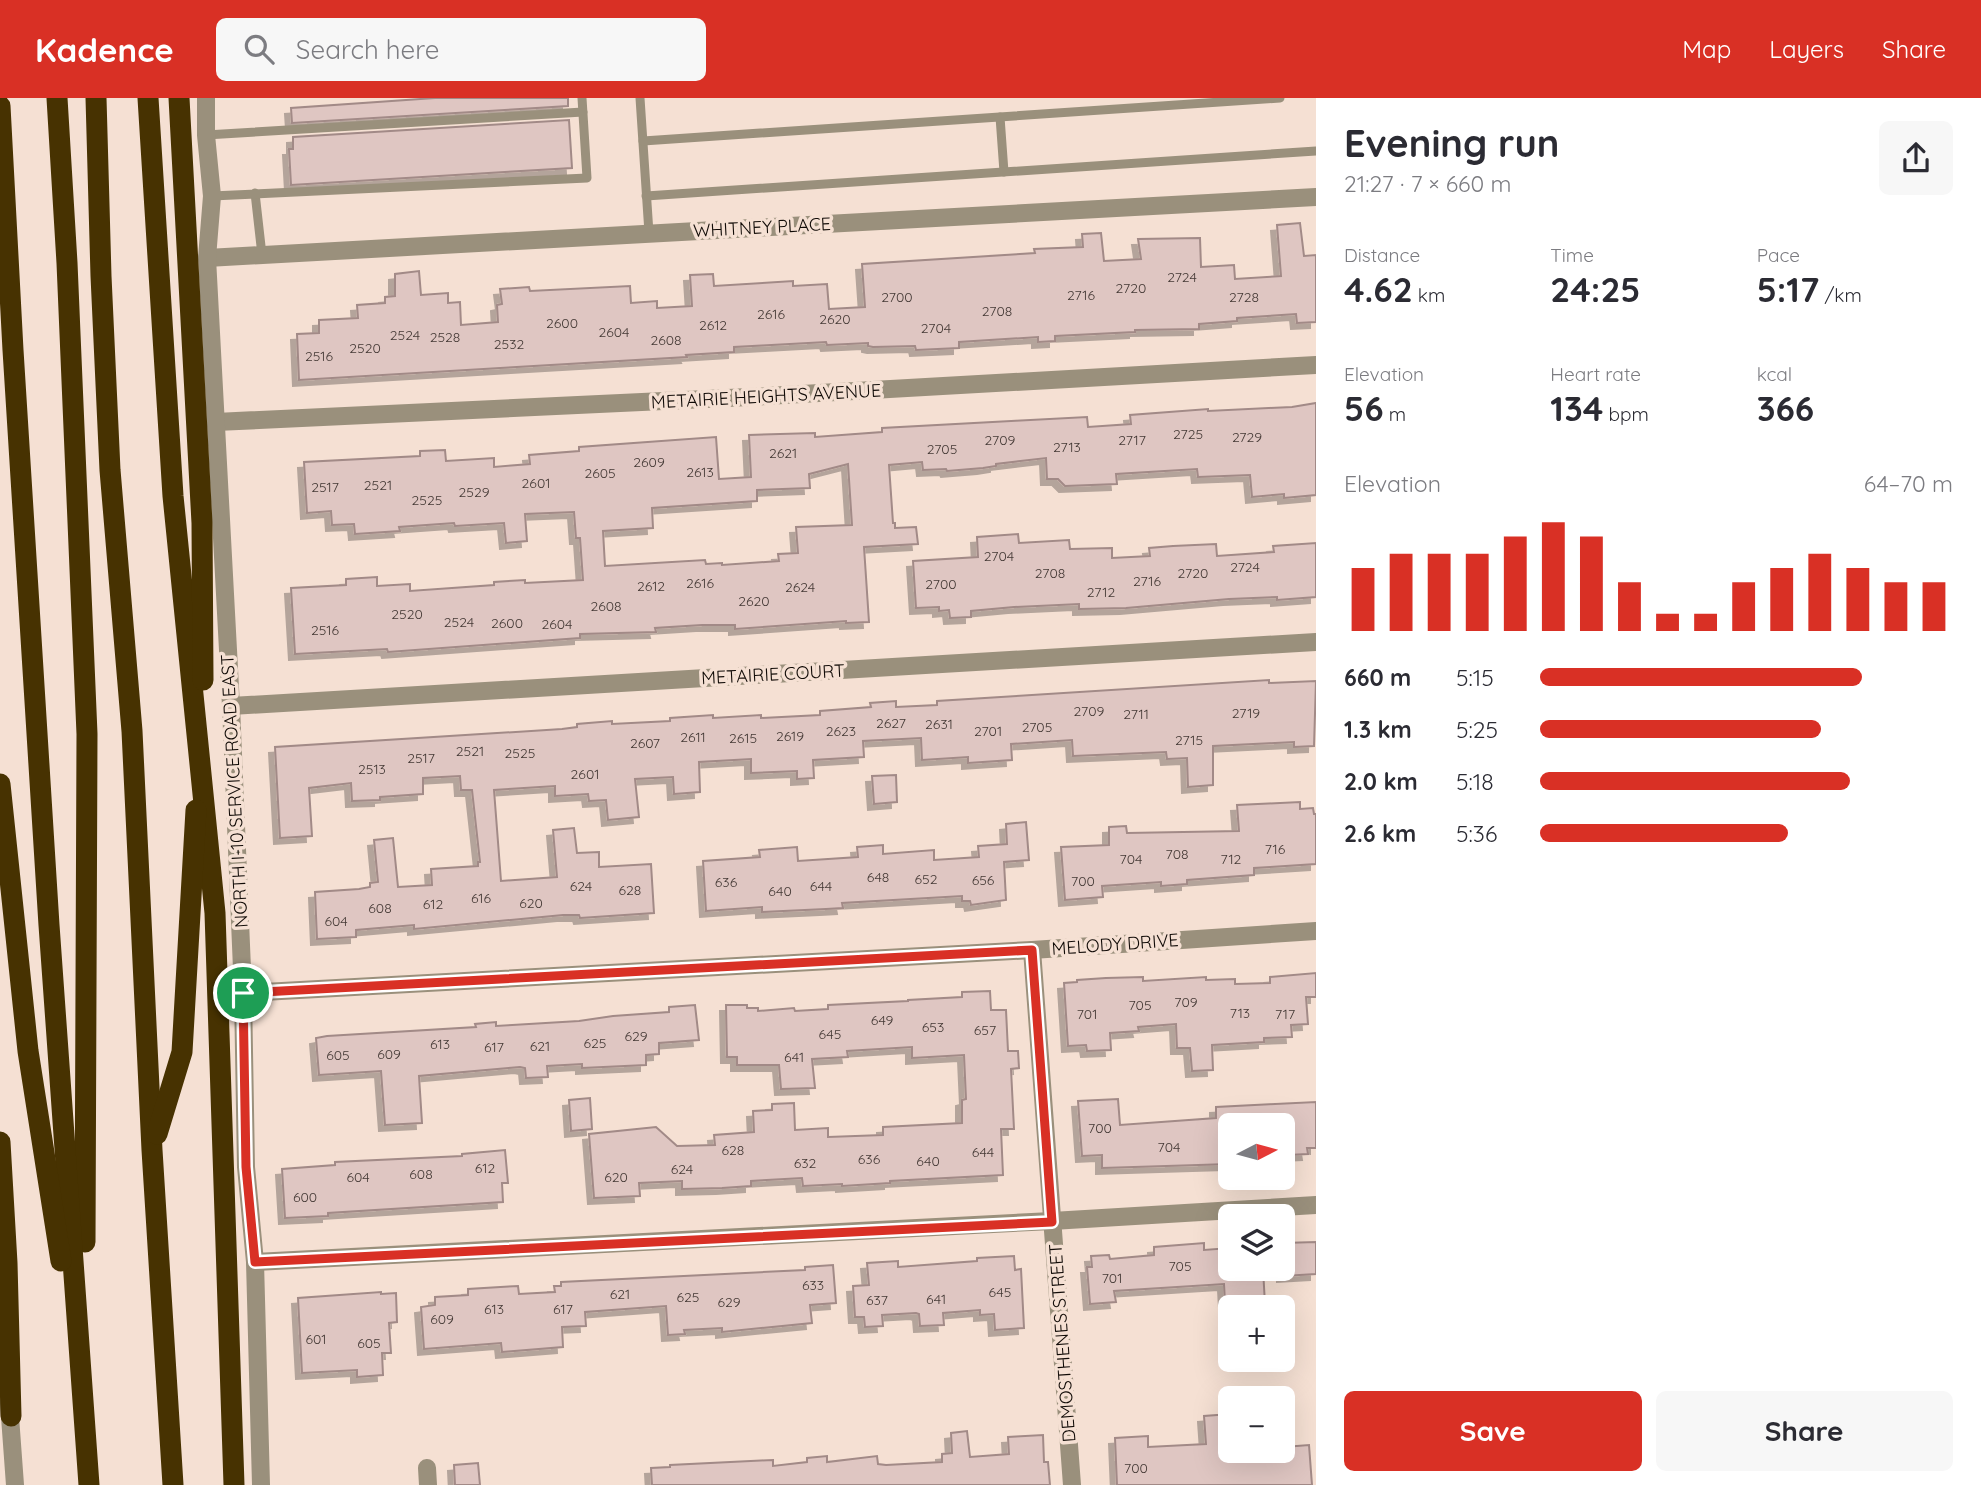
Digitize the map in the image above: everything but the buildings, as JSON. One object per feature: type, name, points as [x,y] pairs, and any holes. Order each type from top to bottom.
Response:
[{"type":"highway","points":[[57,98],[67,263],[87,734],[84,1405]]},
{"type":"highway","points":[[96,98],[110,470],[132,731],[152,1150],[173,1485]]},
{"type":"highway","points":[[148,98],[173,496],[215,913],[234,1485]]},
{"type":"highway","points":[[152,1150],[182,1052],[193,839],[202,741],[202,523],[179,98]]},
{"type":"highway","points":[[0,106],[49,925],[89,1485]]},
{"type":"highway","points":[[0,785],[28,1051],[84,1405]]},
{"type":"highway","points":[[0,1142],[7,1263],[11,1416]]},
{"type":"street","name":"NORTH I-10 SERVICE ROAD EAST","points":[[206,98],[206,135],[212,196],[207,258],[231,706],[243,993],[246,1167],[255,1262],[261,1485]]},
{"type":"street","name":"WHITNEY PLACE","points":[[207,258],[1316,197]]},
{"type":"street","name":"METAIRIE HEIGHTS AVENUE","points":[[216,422],[749,397],[1316,365]]},
{"type":"street","name":"METAIRIE COURT","points":[[231,706],[1316,642]]},
{"type":"street","name":"MELODY DRIVE","points":[[243,993],[1032,950],[1316,930]]},
{"type":"street","name":"DEMOSTHENES STREET","points":[[1032,950],[1072,1485]]},
{"type":"street","points":[[255,1262],[1052,1222],[1316,1205]]},
{"type":"street","points":[[0,1344],[11,1416],[15,1485]]},
{"type":"lane","points":[[212,196],[587,178],[582,98]]},
{"type":"lane","points":[[640,98],[649,233]]},
{"type":"lane","points":[[643,141],[1280,98]]},
{"type":"lane","points":[[206,135],[583,112]]},
{"type":"lane","points":[[1000,117],[1004,172]]},
{"type":"lane","points":[[646,196],[1316,151]]},
{"type":"lane","points":[[255,193],[262,255]]},
{"type":"route","points":[[1032,950],[1052,1222],[255,1262],[246,1167],[243,993],[1032,950]]}]
